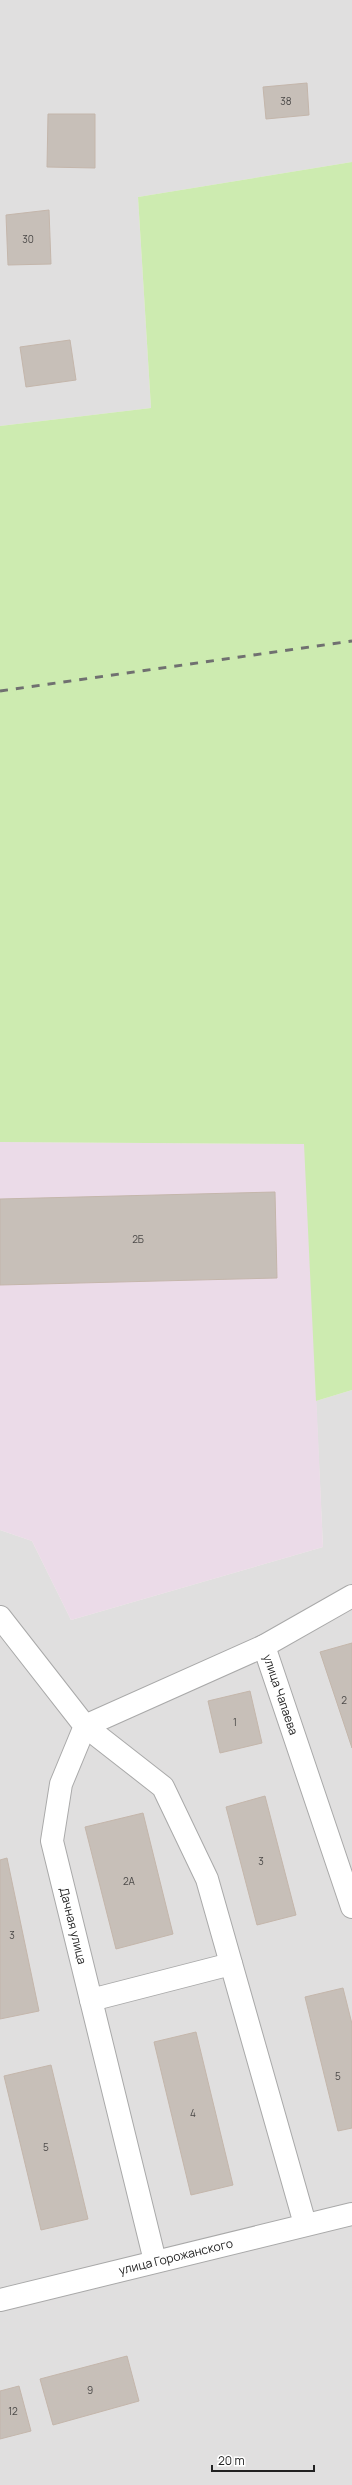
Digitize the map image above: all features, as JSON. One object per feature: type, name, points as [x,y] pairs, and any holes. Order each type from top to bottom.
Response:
[{"type":"street","points":[[264,1646],[352,1596]]},
{"type":"street","points":[[0,1617],[85,1726],[163,1787],[207,1880],[305,2224]]},
{"type":"street","name":"улица Чапаева","points":[[85,1726],[264,1646],[352,1907]]},
{"type":"street","name":"Дачная улица","points":[[85,1726],[61,1784],[52,1841],[154,2262]]},
{"type":"street","points":[[91,2000],[231,1964]]},
{"type":"street","name":"улица Горожанского","points":[[0,2300],[305,2224],[352,2214]]},
{"type":"shaded area","points":[[0,0],[352,0],[352,162],[138,197],[151,408],[0,426]]},
{"type":"shaded area","points":[[0,1142],[305,1144],[323,1547],[71,1620],[32,1541],[0,1530]]},
{"type":"shaded area","points":[[352,1390],[352,2485],[0,2485],[0,1530],[32,1541],[71,1620],[323,1547],[316,1401]]},
{"type":"green space","points":[[352,162],[352,1390],[316,1401],[304,1144],[0,1142],[0,426],[151,408],[138,197]]},
{"type":"building","points":[[307,83],[309,115],[266,119],[263,87]]},
{"type":"building","points":[[48,114],[95,114],[95,168],[47,167]]},
{"type":"building","points":[[49,210],[51,264],[8,265],[6,215]]},
{"type":"building","points":[[70,340],[76,380],[26,387],[20,347]]},
{"type":"building","points":[[275,1192],[277,1278],[0,1285],[0,1199]]},
{"type":"building","points":[[352,1643],[352,1748],[320,1652]]},
{"type":"building","points":[[250,1691],[262,1743],[220,1753],[208,1701]]},
{"type":"building","points":[[265,1796],[296,1915],[257,1925],[226,1807]]},
{"type":"building","points":[[143,1813],[173,1934],[116,1949],[85,1827]]},
{"type":"building","points":[[7,1858],[39,2011],[0,2019],[0,1860]]},
{"type":"building","points":[[343,1988],[352,2024],[352,2128],[338,2131],[305,1997]]},
{"type":"building","points":[[196,2032],[233,2185],[191,2195],[154,2042]]},
{"type":"building","points":[[51,2065],[88,2219],[41,2230],[4,2076]]},
{"type":"building","points":[[127,2356],[139,2401],[53,2425],[40,2379]]},
{"type":"building","points":[[19,2386],[31,2431],[0,2439],[0,2391]]},
{"type":"railway","points":[[0,691],[352,641]]}]
